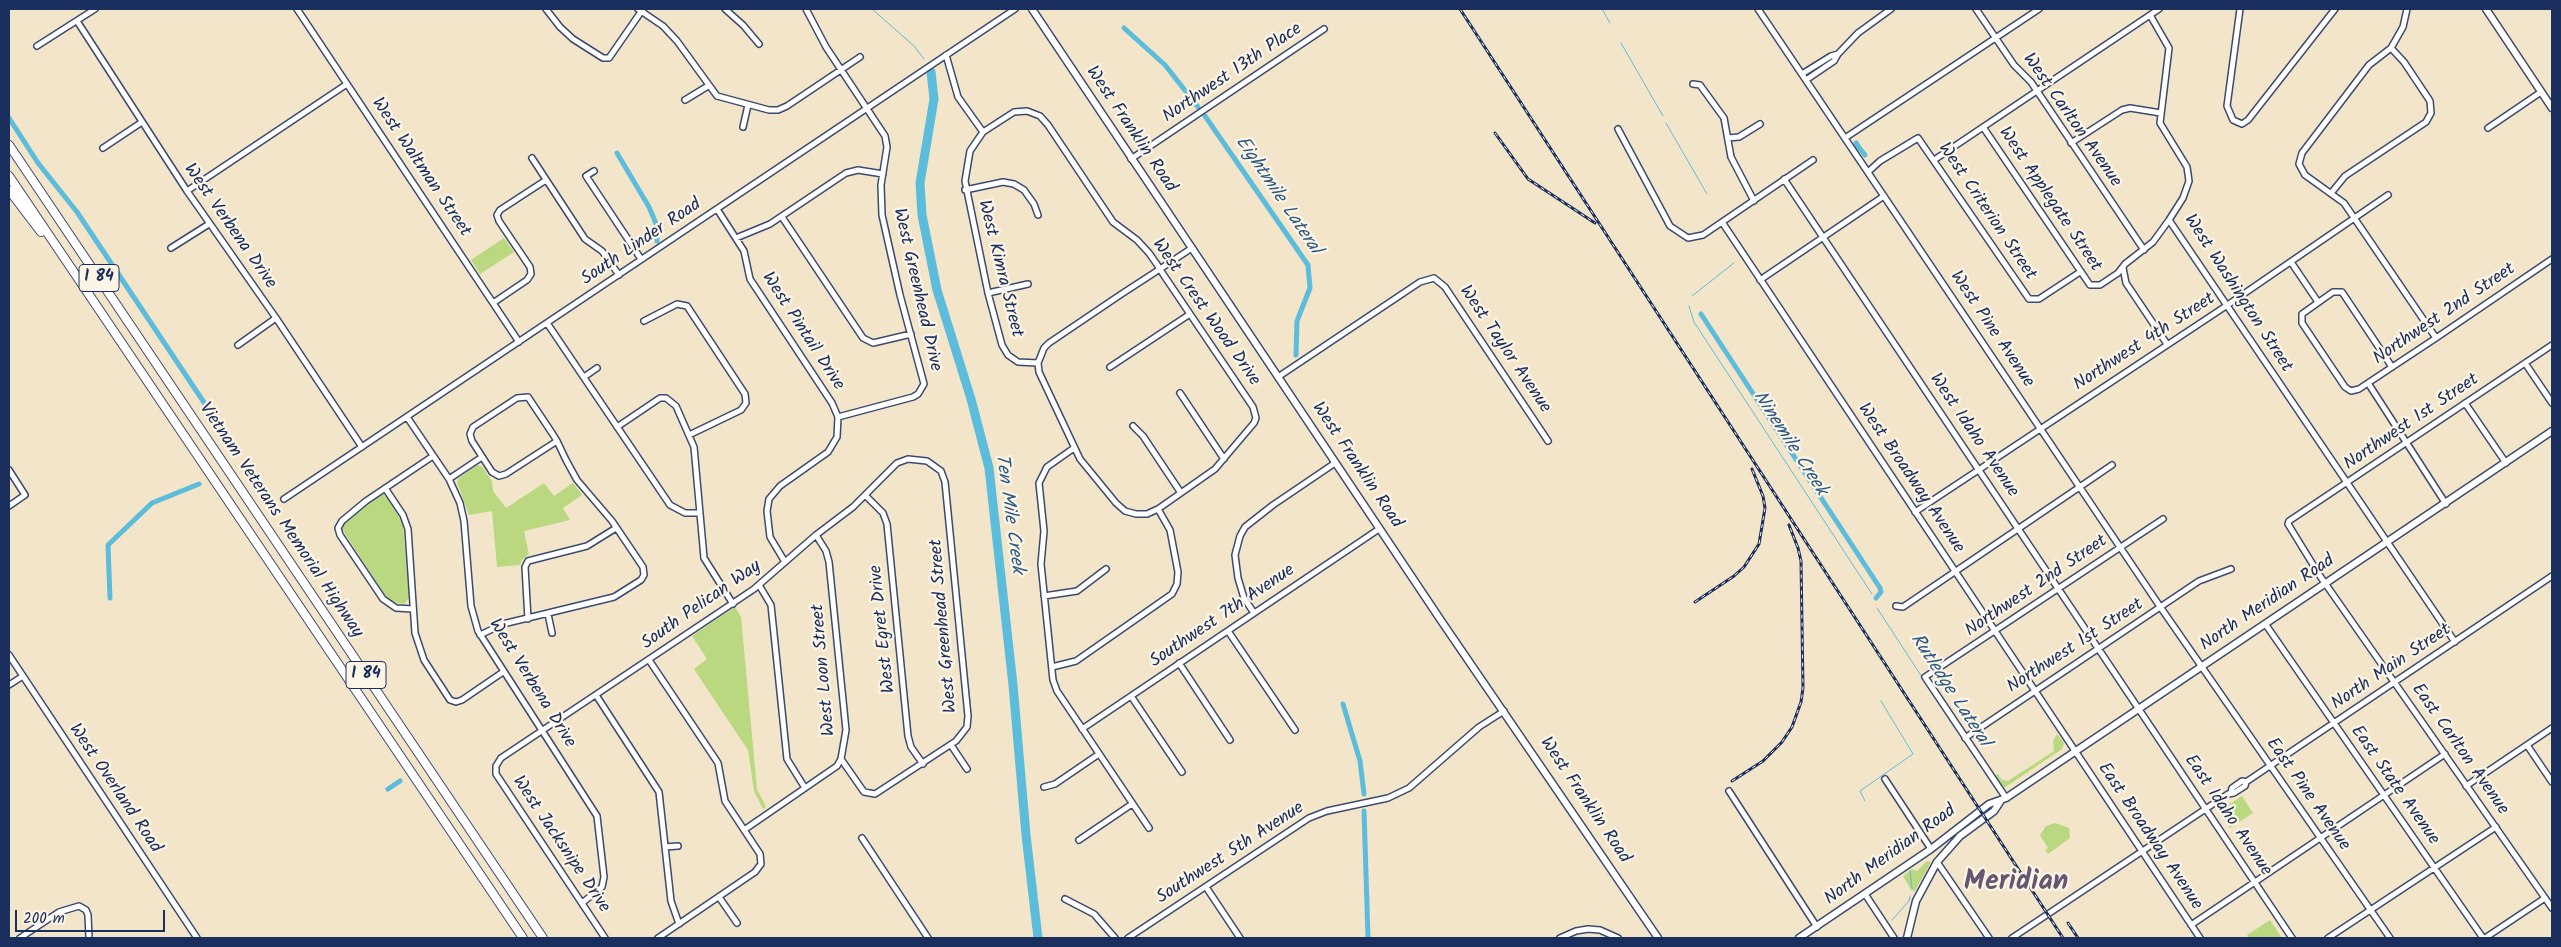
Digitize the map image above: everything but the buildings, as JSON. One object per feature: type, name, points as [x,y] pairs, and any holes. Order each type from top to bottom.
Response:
[{"type":"highway","name":"Vietnam Veterans Memorial Highway","points":[[9,146],[543,938]]},
{"type":"highway","name":"Vietnam Veterans Memorial Highway","points":[[9,176],[523,938]]},
{"type":"highway","points":[[9,190],[26,214],[65,260]]},
{"type":"main road","name":"West Franklin Road","points":[[1032,9],[1379,529],[1658,938]]},
{"type":"main road","points":[[2486,9],[2552,108]]},
{"type":"main road","name":"North Meridian Road","points":[[1800,938],[1931,849],[1985,807],[2003,800],[2552,431]]},
{"type":"main road","name":"North Meridian Road","points":[[1907,938],[1916,901],[1938,862],[1960,836],[1994,811],[2003,800]]},
{"type":"street","points":[[37,46],[95,9]]},
{"type":"street","name":"West Waltman Street","points":[[297,9],[519,342]]},
{"type":"street","points":[[546,9],[564,32],[603,58],[609,58],[612,55],[641,10],[677,40],[708,86],[717,96],[778,110],[860,57]]},
{"type":"street","points":[[725,9],[743,25],[758,44]]},
{"type":"street","name":"West Greenhead Drive","points":[[806,9],[826,47],[867,108],[886,141],[880,197],[882,215],[923,378],[922,390],[913,397],[838,417]]},
{"type":"street","name":"South Linder Road","points":[[284,499],[1015,9]]},
{"type":"street","name":"West Pine Avenue","points":[[1758,9],[2201,667]]},
{"type":"street","points":[[1806,80],[1834,61],[1838,54],[1858,33],[1890,9]]},
{"type":"street","name":"West Carlton Avenue","points":[[1976,9],[2014,65],[2026,75],[2144,250]]},
{"type":"street","points":[[1845,138],[2038,9]]},
{"type":"street","points":[[1934,160],[2159,9]]},
{"type":"street","points":[[2240,9],[2227,106],[2229,114],[2238,124],[2248,120],[2335,9]]},
{"type":"street","points":[[2408,9],[2403,27],[2391,48],[2369,65],[2302,153],[2299,164],[2305,175],[2332,192],[2344,203],[2436,338]]},
{"type":"street","name":"West Washington Street","points":[[2150,15],[2169,48],[2160,122],[2187,167],[2189,181],[2183,198],[2169,220],[2386,544],[2455,642]]},
{"type":"street","name":"West Verbena Drive","points":[[77,21],[209,224],[276,318],[362,447]]},
{"type":"street","name":"Northwest 13th Place","points":[[1131,159],[1324,29]]},
{"type":"street","points":[[2332,192],[2345,176],[2426,122],[2432,113],[2430,101],[2404,62],[2391,48]]},
{"type":"street","points":[[1802,74],[1831,56],[1838,54]]},
{"type":"street","points":[[946,55],[958,97],[983,132]]},
{"type":"street","points":[[187,191],[347,84]]},
{"type":"street","points":[[1693,84],[1700,85],[1724,118],[1731,157],[1754,201]]},
{"type":"street","points":[[685,100],[708,86]]},
{"type":"street","points":[[2488,128],[2542,92]]},
{"type":"street","points":[[743,127],[748,104]]},
{"type":"street","points":[[2071,143],[2122,110],[2130,108],[2162,113]]},
{"type":"street","name":"West Crest Wood Drive","points":[[983,132],[1014,112],[1028,111],[1040,116],[1113,222],[1137,240],[1160,270],[1253,407],[1256,418],[1254,423],[1224,459],[1210,474],[1158,509]]},
{"type":"street","points":[[103,148],[142,122]]},
{"type":"street","points":[[1728,138],[1739,137],[1760,124]]},
{"type":"street","name":"West Applegate Street","points":[[1983,127],[2087,282],[2094,287],[2100,285],[2123,268]]},
{"type":"street","points":[[1618,129],[1670,226],[1688,238],[1703,235],[1813,160]]},
{"type":"street","name":"West Kimra Street","points":[[983,132],[970,150],[965,190],[988,293],[1002,345],[1008,355],[1018,362],[1038,364]]},
{"type":"street","name":"West Criterion Street","points":[[1868,172],[1880,161],[1918,138],[2026,296],[2032,300],[2039,299],[2080,272]]},
{"type":"street","points":[[532,158],[585,239],[602,251],[619,275]]},
{"type":"street","points":[[736,238],[764,227],[782,217],[846,173],[858,170],[883,174]]},
{"type":"street","points":[[594,171],[586,176],[642,260]]},
{"type":"street","name":"West Idaho Avenue","points":[[1784,179],[2139,708]]},
{"type":"street","points":[[493,303],[527,280],[531,274],[530,267],[499,221],[497,215],[500,210],[546,180]]},
{"type":"street","points":[[965,190],[1002,182],[1014,184],[1024,190],[1034,204],[1038,215]]},
{"type":"street","name":"Northwest 4th Street","points":[[1915,512],[2226,306],[2388,195]]},
{"type":"street","points":[[1760,280],[1884,196]]},
{"type":"street","name":"West Pintail Drive","points":[[717,209],[744,251],[750,279],[832,403],[838,417]]},
{"type":"street","points":[[782,217],[862,338],[872,343],[911,334]]},
{"type":"street","points":[[2167,344],[2126,283],[2123,268],[2153,242],[2169,220]]},
{"type":"street","name":"West Broadway Avenue","points":[[1722,222],[2076,751]]},
{"type":"street","points":[[172,248],[209,224]]},
{"type":"street","points":[[1052,667],[1076,661],[1172,594],[1177,584],[1178,572],[1170,530],[1158,509],[1141,514],[1130,513],[1120,508],[1074,448],[1039,372],[1038,364],[1044,348],[1049,343],[1192,248]]},
{"type":"street","name":"Northwest 2nd Street","points":[[2318,302],[2302,314],[2302,323],[2345,387],[2352,391],[2359,389],[2552,259]]},
{"type":"street","points":[[2291,262],[2318,302],[2333,292],[2342,292],[2392,367]]},
{"type":"street","name":"West Taylor Avenue","points":[[1278,377],[1420,282],[1434,278],[1446,287],[1548,441]]},
{"type":"street","points":[[988,293],[1028,284]]},
{"type":"street","points":[[644,321],[680,303],[692,312],[745,394],[746,403],[741,410],[689,435]]},
{"type":"street","points":[[1110,367],[1190,314]]},
{"type":"street","points":[[238,345],[276,318]]},
{"type":"street","points":[[547,323],[670,505],[680,512],[699,512]]},
{"type":"street","name":"Northwest 1st Street","points":[[2327,584],[2288,524],[2289,521],[2552,345]]},
{"type":"street","points":[[2525,363],[2552,404]]},
{"type":"street","points":[[584,377],[597,368]]},
{"type":"street","points":[[2368,383],[2446,504]]},
{"type":"street","points":[[1180,393],[1224,459]]},
{"type":"street","points":[[480,635],[503,624],[614,597],[641,580],[644,575],[643,567],[616,528],[577,480],[557,441],[530,400],[524,396],[517,398],[473,428],[470,434],[472,441],[492,472],[499,476],[506,474],[557,441]]},
{"type":"street","points":[[617,426],[655,400],[666,398],[676,406],[694,447],[704,558],[733,604]]},
{"type":"street","points":[[2465,403],[2506,463]]},
{"type":"street","name":"West Verbena Drive","points":[[406,417],[458,497],[463,515],[471,606],[480,635],[598,816],[604,877],[602,887],[582,903]]},
{"type":"street","points":[[785,562],[770,537],[767,511],[769,500],[780,486],[828,452],[837,437],[838,417]]},
{"type":"street","points":[[1133,426],[1143,436],[1181,493]]},
{"type":"street","points":[[1074,448],[1047,467],[1039,483],[1044,525],[1041,564],[1052,667],[1057,691],[1149,828]]},
{"type":"street","points":[[413,609],[396,608],[383,599],[340,535],[338,528],[342,521],[385,488],[433,456]]},
{"type":"street","points":[[448,480],[482,457]]},
{"type":"street","name":"South Pelican Way","points":[[496,766],[501,758],[759,586],[865,495],[892,467],[902,461],[927,461],[941,471]]},
{"type":"street","points":[[1254,613],[1244,598],[1238,578],[1235,555],[1240,536],[1245,527],[1273,504],[1335,463]]},
{"type":"street","points":[[1896,606],[1903,607],[2112,465]]},
{"type":"street","points":[[9,470],[25,495],[9,506]]},
{"type":"street","name":"West Greenhead Street","points":[[870,795],[881,792],[951,745],[964,733],[968,716],[945,482],[941,471]]},
{"type":"street","points":[[385,488],[403,515],[408,529],[413,609],[418,648],[450,700],[456,702],[462,700],[503,672]]},
{"type":"street","name":"West Egret Drive","points":[[865,495],[883,513],[888,524],[908,736],[911,747],[922,764]]},
{"type":"street","name":"Northwest 2nd Street","points":[[1964,738],[1925,678],[2163,519]]},
{"type":"street","points":[[528,618],[525,567],[528,561],[587,546],[616,528]]},
{"type":"street","name":"Southwest 7th Avenue","points":[[1082,729],[1379,529]]},
{"type":"street","name":"West Loon Street","points":[[816,536],[826,551],[829,562],[846,730],[841,759],[864,792],[870,795]]},
{"type":"street","points":[[1044,596],[1077,591],[1106,569]]},
{"type":"street","name":"Northwest 1st Street","points":[[1964,738],[2099,650],[2199,581],[2231,569]]},
{"type":"street","name":"North Main Street","points":[[2012,938],[2231,792],[2232,788],[2242,781],[2246,782],[2552,576]]},
{"type":"street","name":"East Carlton Avenue","points":[[2327,584],[2552,908]]},
{"type":"street","points":[[759,586],[772,605],[787,759],[805,788]]},
{"type":"street","points":[[548,614],[552,633]]},
{"type":"street","name":"East State Avenue","points":[[2266,625],[2484,938]]},
{"type":"street","points":[[1228,630],[1295,730]]},
{"type":"street","name":"West Overland Road","points":[[9,655],[197,938]]},
{"type":"street","points":[[649,660],[718,763],[725,801],[760,854],[761,864],[756,872],[658,938]]},
{"type":"street","points":[[1179,663],[1230,740]]},
{"type":"street","name":"East Pine Avenue","points":[[2201,667],[2390,938]]},
{"type":"street","points":[[9,685],[23,676]]},
{"type":"street","points":[[596,695],[659,792],[671,901],[679,924]]},
{"type":"street","points":[[1131,696],[1182,772]]},
{"type":"street","name":"East Idaho Avenue","points":[[2139,708],[2292,938]]},
{"type":"street","name":"Southwest 5th Avenue","points":[[1128,938],[1309,818],[1327,811],[1388,798],[1409,788],[1479,727],[1504,710]]},
{"type":"street","points":[[2466,786],[2552,728]]},
{"type":"street","points":[[1964,738],[2003,800]]},
{"type":"street","points":[[951,745],[967,769]]},
{"type":"street","points":[[2527,745],[2552,782]]},
{"type":"street","name":"East Broadway Avenue","points":[[2076,751],[2200,938]]},
{"type":"street","points":[[1044,787],[1055,784],[1099,754]]},
{"type":"street","points":[[2191,924],[2445,754]]},
{"type":"street","points":[[744,830],[837,766],[841,759]]},
{"type":"street","name":"West Jacksnipe Drive","points":[[496,766],[496,774],[606,938]]},
{"type":"street","points":[[1885,778],[1931,849]]},
{"type":"street","points":[[1729,792],[1817,927]]},
{"type":"street","points":[[1080,840],[1132,804]]},
{"type":"street","points":[[2328,938],[2496,827]]},
{"type":"street","points":[[862,838],[928,938]]},
{"type":"street","points":[[665,847],[678,846]]},
{"type":"street","points":[[1938,862],[1989,938]]},
{"type":"street","points":[[1206,887],[1240,938]]},
{"type":"street","points":[[1865,894],[1894,938]]},
{"type":"street","points":[[719,897],[737,923]]},
{"type":"street","points":[[2484,938],[2545,898]]},
{"type":"street","points":[[1065,899],[1086,908],[1094,914],[1115,938]]},
{"type":"street","points":[[20,938],[59,912],[80,906],[86,910],[88,915],[89,938]]},
{"type":"street","points":[[1560,938],[1576,931],[1588,929],[1600,930],[1618,938]]},
{"type":"green space","points":[[504,238],[514,252],[480,274],[471,260]]},
{"type":"green space","points":[[477,465],[482,467],[492,481],[493,491],[506,508],[544,483],[554,496],[573,483],[582,495],[563,508],[570,520],[524,531],[529,554],[522,560],[520,565],[497,567],[492,511],[469,515],[457,482],[459,478]]},
{"type":"green space","points":[[380,494],[387,496],[403,524],[409,598],[404,604],[392,602],[385,595],[342,529],[343,523]]},
{"type":"green space","points":[[735,607],[741,617],[757,789],[766,807],[763,809],[754,791],[748,750],[694,669],[707,659],[692,636]]},
{"type":"green space","points":[[2057,734],[2064,743],[2062,749],[2004,788],[1995,776],[1998,774],[2002,780],[2008,781],[2054,751],[2053,741]]},
{"type":"green space","points":[[2242,796],[2253,813],[2230,828],[2219,811]]},
{"type":"green space","points":[[2055,823],[2069,828],[2070,838],[2048,854],[2045,850],[2048,848],[2040,835],[2046,826]]},
{"type":"green space","points":[[1927,861],[1931,862],[1915,891],[1911,890],[1903,876],[1912,869],[1917,871]]},
{"type":"green space","points":[[2270,920],[2282,938],[2249,938],[2247,935]]},
{"type":"waterway","name":"Ten Mile Creek","points":[[872,9],[914,46],[924,59]]},
{"type":"waterway","name":"Ninemile Creek","points":[[1602,9],[1610,23]]},
{"type":"waterway","name":"Eightmile Lateral","points":[[1124,28],[1165,65],[1198,107]]},
{"type":"waterway","name":"Ninemile Creek","points":[[1621,43],[1663,116]]},
{"type":"waterway","name":"Ten Mile Creek","points":[[931,72],[934,99],[920,183],[922,215],[937,290],[971,399],[989,468],[1038,938]]},
{"type":"waterway","name":"Eightmile Lateral","points":[[1205,116],[1308,265],[1310,288],[1297,321],[1296,355]]},
{"type":"waterway","points":[[9,118],[38,163],[77,212],[221,428]]},
{"type":"waterway","name":"Ninemile Creek","points":[[1666,123],[1707,194]]},
{"type":"waterway","points":[[1856,143],[1860,149]]},
{"type":"waterway","points":[[1861,150],[1865,155]]},
{"type":"waterway","points":[[617,153],[649,207],[657,226],[657,241]]},
{"type":"waterway","name":"Ninemile Creek","points":[[1692,296],[1734,263]]},
{"type":"waterway","name":"Ninemile Creek","points":[[1689,306],[1694,322],[1872,594]]},
{"type":"waterway","name":"Rutledge Lateral","points":[[1701,314],[1880,588],[1881,592],[1876,598]]},
{"type":"waterway","points":[[110,598],[108,545],[152,503],[199,484]]},
{"type":"waterway","name":"Rutledge Lateral","points":[[1877,608],[1922,677]]},
{"type":"waterway","name":"Ninemile Creek","points":[[1865,801],[1860,791],[1913,754],[1881,701]]},
{"type":"waterway","name":"Eightmile Lateral","points":[[1343,704],[1360,761],[1364,794]]},
{"type":"waterway","name":"Rutledge Lateral","points":[[1944,710],[1997,791]]},
{"type":"waterway","points":[[388,789],[400,781]]},
{"type":"waterway","name":"Eightmile Lateral","points":[[1364,811],[1368,938]]},
{"type":"waterway","name":"Ninemile Creek","points":[[1910,871],[1912,888]]},
{"type":"waterway","name":"Ninemile Creek","points":[[1892,920],[1909,901],[1910,896]]},
{"type":"railway","points":[[1460,9],[2063,938]]},
{"type":"railway","points":[[1495,133],[1528,179],[1595,223]]},
{"type":"railway","points":[[1695,602],[1734,576],[1744,567],[1759,544],[1765,508],[1763,496],[1752,469]]},
{"type":"railway","points":[[1732,781],[1763,761],[1782,742],[1792,727],[1801,702],[1803,688],[1801,561],[1789,525]]},
{"type":"railway","points":[[2068,923],[2078,938]]},
{"type":"district","name":"Meridian","points":[[2016,884]]}]
